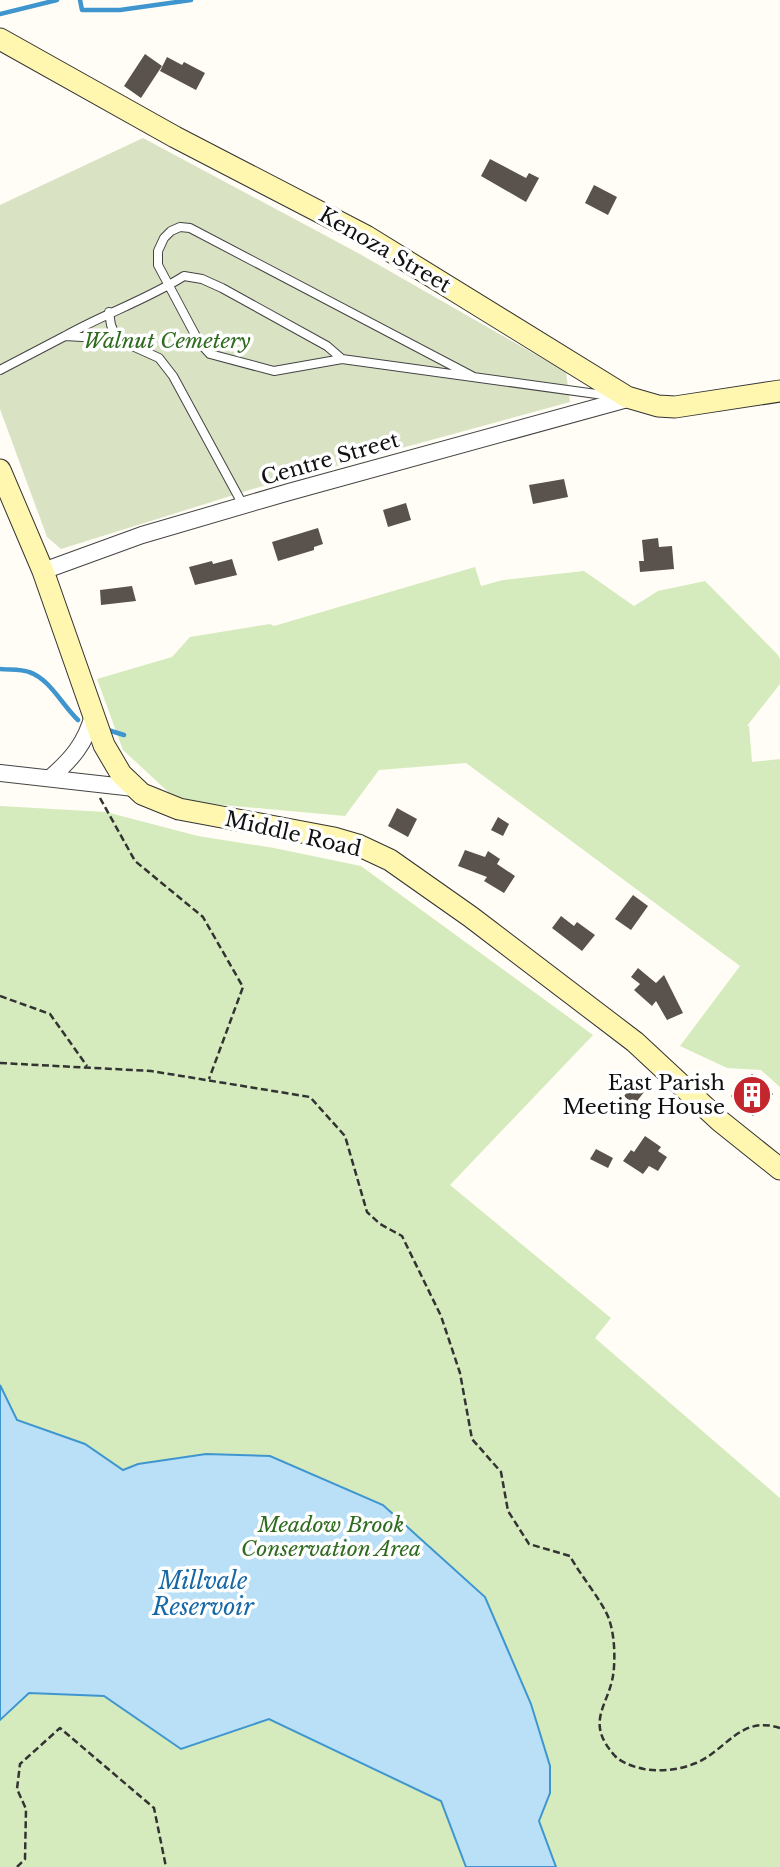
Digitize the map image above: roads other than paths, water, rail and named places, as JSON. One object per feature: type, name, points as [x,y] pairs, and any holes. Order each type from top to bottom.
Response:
[{"type":"street","name":"Kenoza Street","points":[[0,39],[175,137],[366,236],[631,398],[657,406],[675,407],[780,391]]},
{"type":"street","name":"Centre Street","points":[[43,571],[142,536],[243,505],[631,398]]},
{"type":"street","name":"Middle Road","points":[[0,470],[43,571],[93,715],[112,761],[134,788],[153,799],[179,808],[273,825],[358,845],[398,865],[635,1042],[720,1121],[780,1169]]},
{"type":"street","points":[[50,778],[75,754],[89,731],[93,715]]},
{"type":"street","points":[[0,774],[134,788]]},
{"type":"lane","points":[[472,376],[190,228],[171,231],[158,251],[158,265],[168,286],[199,342],[210,355],[274,371],[342,359],[631,398]]},
{"type":"lane","points":[[0,370],[184,276],[212,284],[327,346],[342,359]]},
{"type":"lane","points":[[109,312],[117,339]]},
{"type":"lane","points":[[65,336],[117,339],[159,358],[173,376],[243,505]]},
{"type":"water","name":"Millvale Reservoir","points":[[0,1385],[17,1420],[85,1444],[123,1470],[138,1464],[206,1454],[270,1456],[383,1505],[485,1597],[531,1704],[550,1766],[550,1793],[539,1821],[556,1867],[466,1867],[441,1801],[269,1719],[181,1749],[104,1696],[29,1693],[0,1720]]},
{"type":"waterway","points":[[0,14],[57,0]]},
{"type":"waterway","points":[[80,0],[82,10],[120,10],[191,0]]},
{"type":"waterway","points":[[0,669],[22,670],[36,675],[50,686],[78,720]]},
{"type":"waterway","points":[[108,730],[124,735]]},
{"type":"place","name":"East Parish Meeting House","points":[[752,1095]]},
{"type":"park label","name":"Walnut Cemetery","points":[[167,341]]},
{"type":"park label","name":"Meadow Brook Conservation Area","points":[[331,1537]]}]
